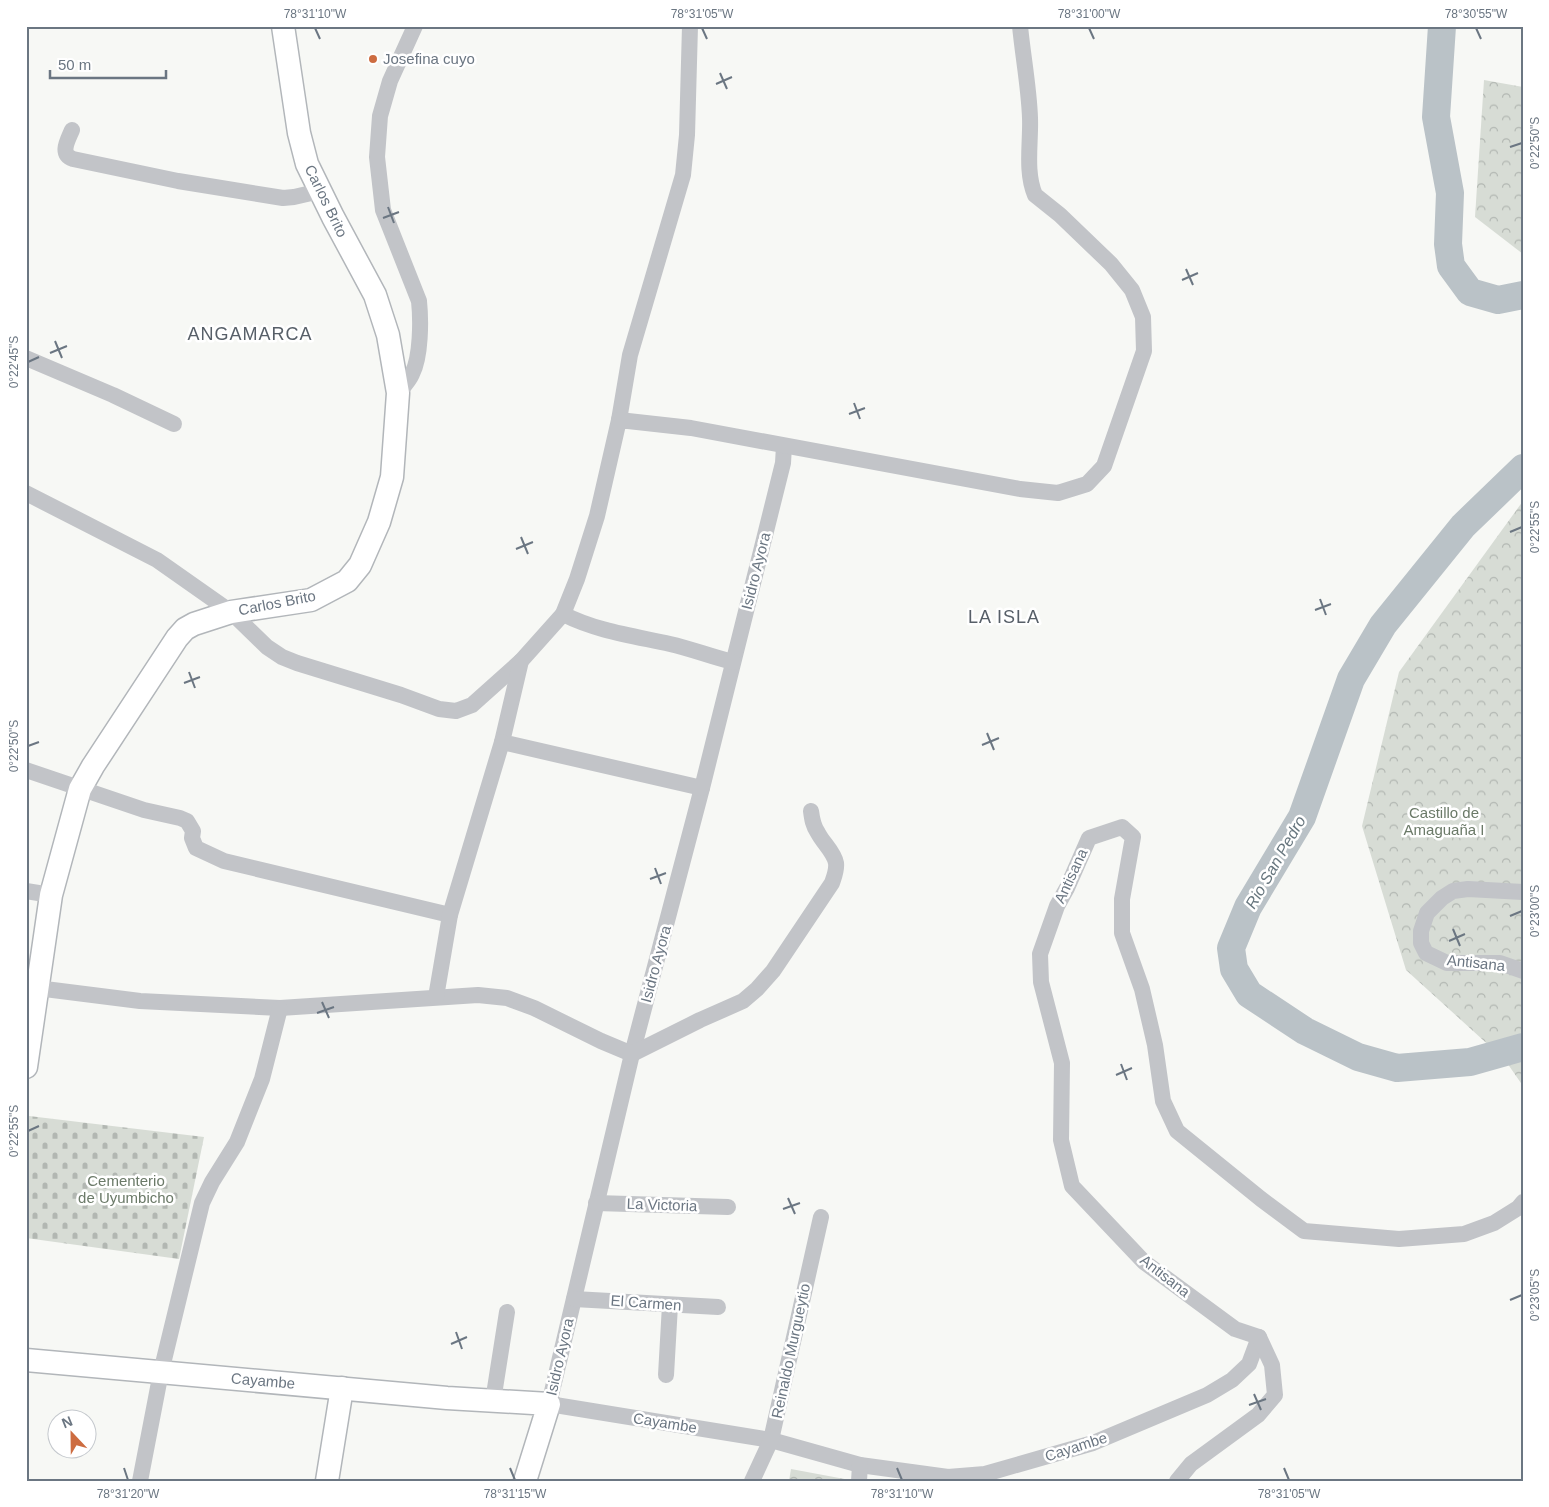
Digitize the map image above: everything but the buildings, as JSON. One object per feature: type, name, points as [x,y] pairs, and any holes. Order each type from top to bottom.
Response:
[{"type":"street","name":"Carlos Brito","points":[[26,1068],[51,895],[80,789],[92,766],[177,638],[185,629],[194,624],[231,612],[311,600],[347,581],[360,565],[379,522],[392,477],[398,393],[388,335],[375,295],[307,164],[299,132],[283,26]]},
{"type":"street","points":[[398,393],[413,373],[416,362],[420,315],[418,301],[384,210],[377,157],[380,116],[390,81],[415,26]]},
{"type":"street","points":[[26,494],[157,560],[231,612],[267,647],[282,657],[439,709],[456,711],[472,706],[521,661],[563,614],[577,579],[597,516],[619,420],[630,355],[683,175],[687,135],[690,26]]},
{"type":"street","points":[[619,420],[691,428],[1020,490],[1058,492],[1087,484],[1104,466],[1144,351],[1143,318],[1132,290],[1110,264],[1033,190],[1030,168],[1030,117],[1020,26]]},
{"type":"street","points":[[72,130],[65,148],[66,154],[69,158],[73,159],[178,181],[283,198],[320,191]]},
{"type":"street","points":[[26,358],[113,395],[174,424]]},
{"type":"street","name":"Isidro Ayora","points":[[525,1481],[548,1404],[632,1054],[702,788],[783,463],[784,446]]},
{"type":"street","points":[[563,614],[601,629],[674,645],[733,662]]},
{"type":"street","points":[[436,997],[450,915],[502,742],[521,661]]},
{"type":"street","points":[[502,742],[702,788]]},
{"type":"street","points":[[26,770],[144,810],[187,821],[193,831],[192,838],[196,848],[224,861],[450,915]]},
{"type":"street","points":[[37,988],[140,1001],[280,1008],[478,995],[507,998],[534,1008],[632,1054],[743,1001],[773,971],[832,883],[836,869],[832,853],[817,832],[811,811]]},
{"type":"street","name":"Antisana","points":[[1259,1336],[1235,1329],[1144,1262],[1072,1186],[1061,1140],[1062,1063],[1041,982],[1040,954],[1057,906],[1089,838],[1122,827],[1133,837],[1122,899],[1122,933],[1142,988],[1163,1102],[1177,1131],[1304,1231],[1399,1238],[1464,1234],[1494,1223],[1518,1208],[1523,1202]]},
{"type":"street","name":"Antisana","points":[[1523,892],[1468,889],[1453,891],[1442,898],[1427,913],[1421,931],[1421,943],[1426,953],[1447,963],[1500,963],[1523,971]]},
{"type":"street","points":[[26,891],[51,895]]},
{"type":"street","points":[[140,1481],[161,1372],[202,1203],[212,1182],[237,1142],[262,1079],[280,1008]]},
{"type":"street","name":"La Victoria","points":[[596,1203],[728,1207]]},
{"type":"street","name":"Reinaldo Murgueytio","points":[[752,1481],[771,1440],[821,1217]]},
{"type":"street","name":"El Carmen","points":[[574,1298],[718,1308]]},
{"type":"street","points":[[666,1375],[670,1305]]},
{"type":"street","points":[[493,1400],[507,1312]]},
{"type":"street","points":[[1177,1481],[1191,1464],[1258,1415],[1274,1396],[1272,1364],[1259,1336]]},
{"type":"street","name":"Cayambe","points":[[26,1360],[447,1398],[548,1404],[771,1440],[860,1473],[948,1477],[985,1474],[1093,1444],[1207,1395],[1232,1380],[1249,1364],[1259,1336]]},
{"type":"street","points":[[327,1481],[342,1388]]},
{"type":"green space","points":[[1484,80],[1523,87],[1523,254],[1475,217]]},
{"type":"green space","name":"Castillo de Amaguaña I","points":[[1523,501],[1523,1086],[1505,1060],[1406,970],[1362,826],[1399,672]]},
{"type":"green space","name":"Cementerio de Uyumbicho","points":[[29,1116],[204,1137],[179,1259],[26,1238],[26,1133]]},
{"type":"green space","points":[[791,1469],[850,1480],[850,1481],[789,1481]]},
{"type":"waterway","name":"Rio San Pedro","points":[[1442,26],[1436,117],[1450,193],[1448,244],[1451,266],[1470,292],[1498,300],[1523,295]]},
{"type":"waterway","name":"Rio San Pedro","points":[[1523,468],[1463,526],[1383,625],[1351,679],[1302,817],[1248,907],[1231,948],[1234,969],[1249,994],[1305,1031],[1358,1057],[1397,1068],[1470,1062],[1523,1047]]},
{"type":"place","name":"Josefina cuyo","points":[[373,59]]},
{"type":"district","name":"ANGAMARCA","points":[[250,334]]},
{"type":"district","name":"LA ISLA","points":[[1004,617]]}]
